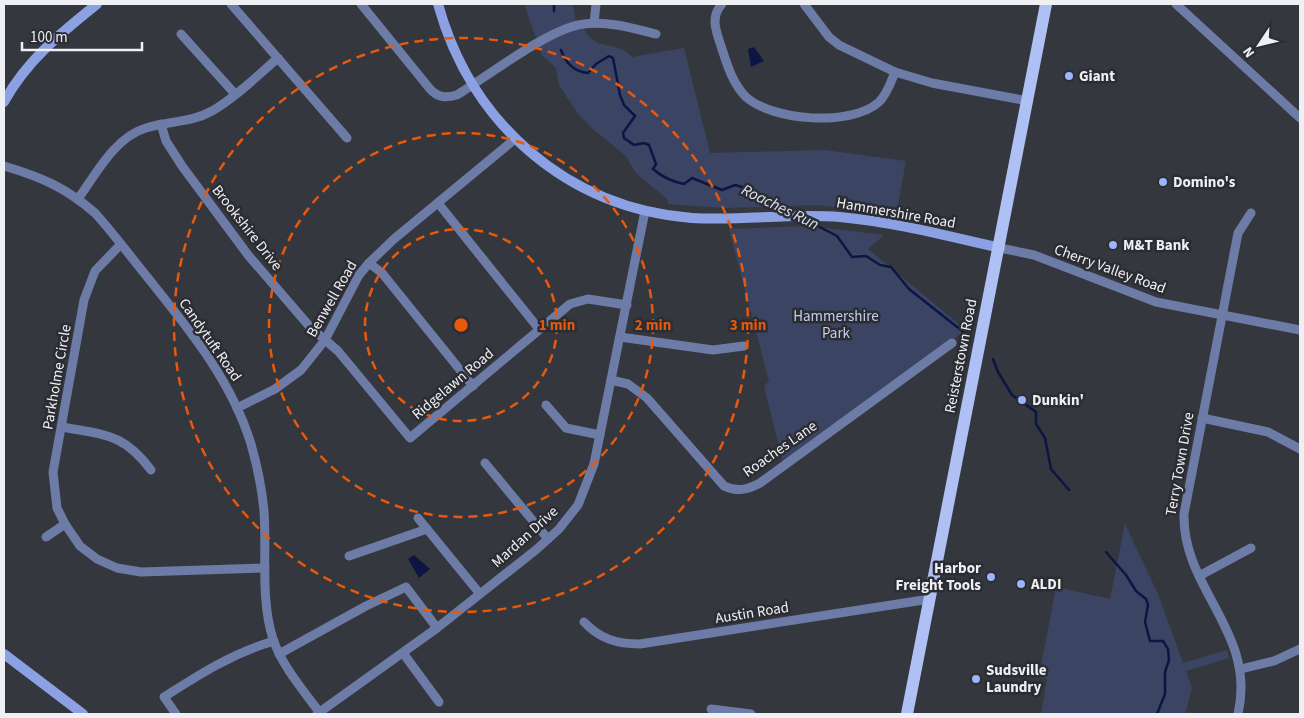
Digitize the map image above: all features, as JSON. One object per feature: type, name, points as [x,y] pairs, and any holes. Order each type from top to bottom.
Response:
[{"type":"main road","name":"Reisterstown Road","points":[[907,714],[1000,248],[1046,4]]},
{"type":"street","points":[[4,102],[32,62],[59,34],[98,4]]},
{"type":"street","points":[[231,4],[347,138]]},
{"type":"street","points":[[362,4],[434,94],[450,97],[472,86],[556,34],[574,26],[594,23],[618,25],[656,34]]},
{"type":"street","name":"Hammershire Road","points":[[438,4],[452,47],[472,86],[487,108],[515,139],[564,177],[590,191],[645,211],[694,218],[841,218],[906,227],[1000,248]]},
{"type":"street","points":[[594,23],[596,4]]},
{"type":"street","points":[[722,4],[715,15],[714,22],[730,70],[740,90],[760,106],[818,119],[868,110],[885,95],[895,72]]},
{"type":"street","points":[[804,4],[829,37],[839,45],[895,72],[932,83],[1028,100]]},
{"type":"street","points":[[1176,4],[1300,118]]},
{"type":"street","points":[[181,34],[235,94]]},
{"type":"street","points":[[78,198],[122,142],[138,131],[161,124],[199,117],[222,104],[278,58]]},
{"type":"street","name":"Brookshire Drive","points":[[161,124],[166,141],[220,218],[298,313],[325,340]]},
{"type":"street","name":"Benwell Road","points":[[237,408],[289,380],[312,358],[325,340],[359,275],[369,263],[394,239],[515,139]]},
{"type":"street","name":"Candytuft Road","points":[[4,166],[50,181],[78,198],[95,213],[206,352],[237,408],[250,444],[261,488],[264,510],[267,612],[274,641],[279,654],[318,713]]},
{"type":"street","points":[[438,203],[539,329]]},
{"type":"street","name":"Mardan Drive","points":[[318,713],[403,653],[480,594],[548,539],[578,505],[590,479],[645,211]]},
{"type":"street","name":"Terry Town Drive","points":[[1238,714],[1242,686],[1241,669],[1232,640],[1190,557],[1183,529],[1184,514],[1238,233],[1251,213]]},
{"type":"street","name":"Parkholme Circle","points":[[121,244],[104,259],[89,284],[53,472],[53,486],[57,508],[64,524],[72,537],[88,552],[106,564],[127,570],[141,572],[265,568]]},
{"type":"street","name":"Cherry Valley Road","points":[[1000,248],[1034,255],[1156,302],[1300,330]]},
{"type":"street","points":[[369,263],[382,273],[473,386]]},
{"type":"street","name":"Ridgelawn Road","points":[[325,340],[338,351],[410,438],[570,304],[588,299],[627,304]]},
{"type":"street","points":[[620,337],[713,350],[744,346]]},
{"type":"street","name":"Roaches Lane","points":[[611,380],[628,384],[647,398],[724,486],[731,489],[745,490],[760,483],[952,343]]},
{"type":"street","points":[[546,405],[566,428],[600,435]]},
{"type":"street","points":[[1202,418],[1268,432],[1300,449]]},
{"type":"street","points":[[62,427],[111,436],[123,441],[139,454],[151,470]]},
{"type":"street","points":[[485,463],[548,539]]},
{"type":"street","points":[[418,518],[480,594]]},
{"type":"street","points":[[46,537],[64,524]]},
{"type":"street","points":[[349,556],[427,529]]},
{"type":"street","points":[[1199,576],[1251,548]]},
{"type":"street","points":[[279,654],[366,606],[406,587],[437,628]]},
{"type":"street","name":"Austin Road","points":[[584,622],[604,638],[618,643],[640,644],[930,599]]},
{"type":"street","points":[[176,714],[164,696],[224,659],[246,649],[274,641]]},
{"type":"street","points":[[1241,669],[1274,661],[1300,650]]},
{"type":"street","points":[[403,653],[439,702]]},
{"type":"street","points":[[4,654],[83,714]]},
{"type":"street","points":[[711,709],[751,714]]},
{"type":"green space","points":[[524,4],[573,4],[576,24],[591,38],[598,43],[622,49],[632,57],[684,48],[710,153],[824,150],[906,161],[896,215],[819,205],[724,208],[668,204],[667,199],[636,173],[625,155],[594,130],[578,114],[559,85],[556,68],[542,55]]},
{"type":"green space","name":"Hammershire Park","points":[[809,226],[884,235],[868,249],[966,330],[783,462],[764,386],[769,381],[729,229]]},
{"type":"green space","points":[[1125,524],[1158,594],[1183,663],[1227,650],[1229,658],[1186,671],[1192,688],[1185,714],[1041,714],[1047,679],[1039,677],[1056,587],[1110,599]]},
{"type":"shaded area","points":[[754,47],[764,61],[751,67],[748,49]]},
{"type":"shaded area","points":[[414,555],[430,569],[419,578],[408,559]]},
{"type":"waterway","name":"Roaches Run","points":[[554,4],[554,11]]},
{"type":"waterway","name":"Roaches Run","points":[[561,50],[571,66],[578,71],[588,73],[596,64],[609,56],[613,58],[620,95],[624,105],[635,116],[623,133],[624,138],[634,145],[644,143],[649,145],[656,164],[653,169],[660,175],[684,184],[692,178],[722,190],[735,185],[745,188],[790,212]]},
{"type":"waterway","name":"Roaches Run","points":[[806,220],[837,236],[852,257],[866,256],[880,265],[891,267],[909,289],[966,334]]},
{"type":"waterway","name":"Roaches Run","points":[[993,359],[998,372],[1012,395],[1036,412],[1036,424],[1045,438],[1051,469],[1069,490]]},
{"type":"waterway","name":"Roaches Run","points":[[1106,552],[1126,575],[1136,591],[1146,599],[1148,605],[1145,622],[1150,641],[1163,641],[1168,649],[1169,660],[1165,672],[1165,694],[1157,714]]},
{"type":"place","name":"Giant","points":[[1069,76]]},
{"type":"place","name":"Domino's","points":[[1163,182]]},
{"type":"place","name":"M&T Bank","points":[[1113,245]]},
{"type":"place","name":"Dunkin'","points":[[1022,400]]},
{"type":"place","name":"Harbor Freight Tools","points":[[991,577]]},
{"type":"place","name":"ALDI","points":[[1021,584]]},
{"type":"place","name":"Sudsville Laundry","points":[[976,679]]}]
